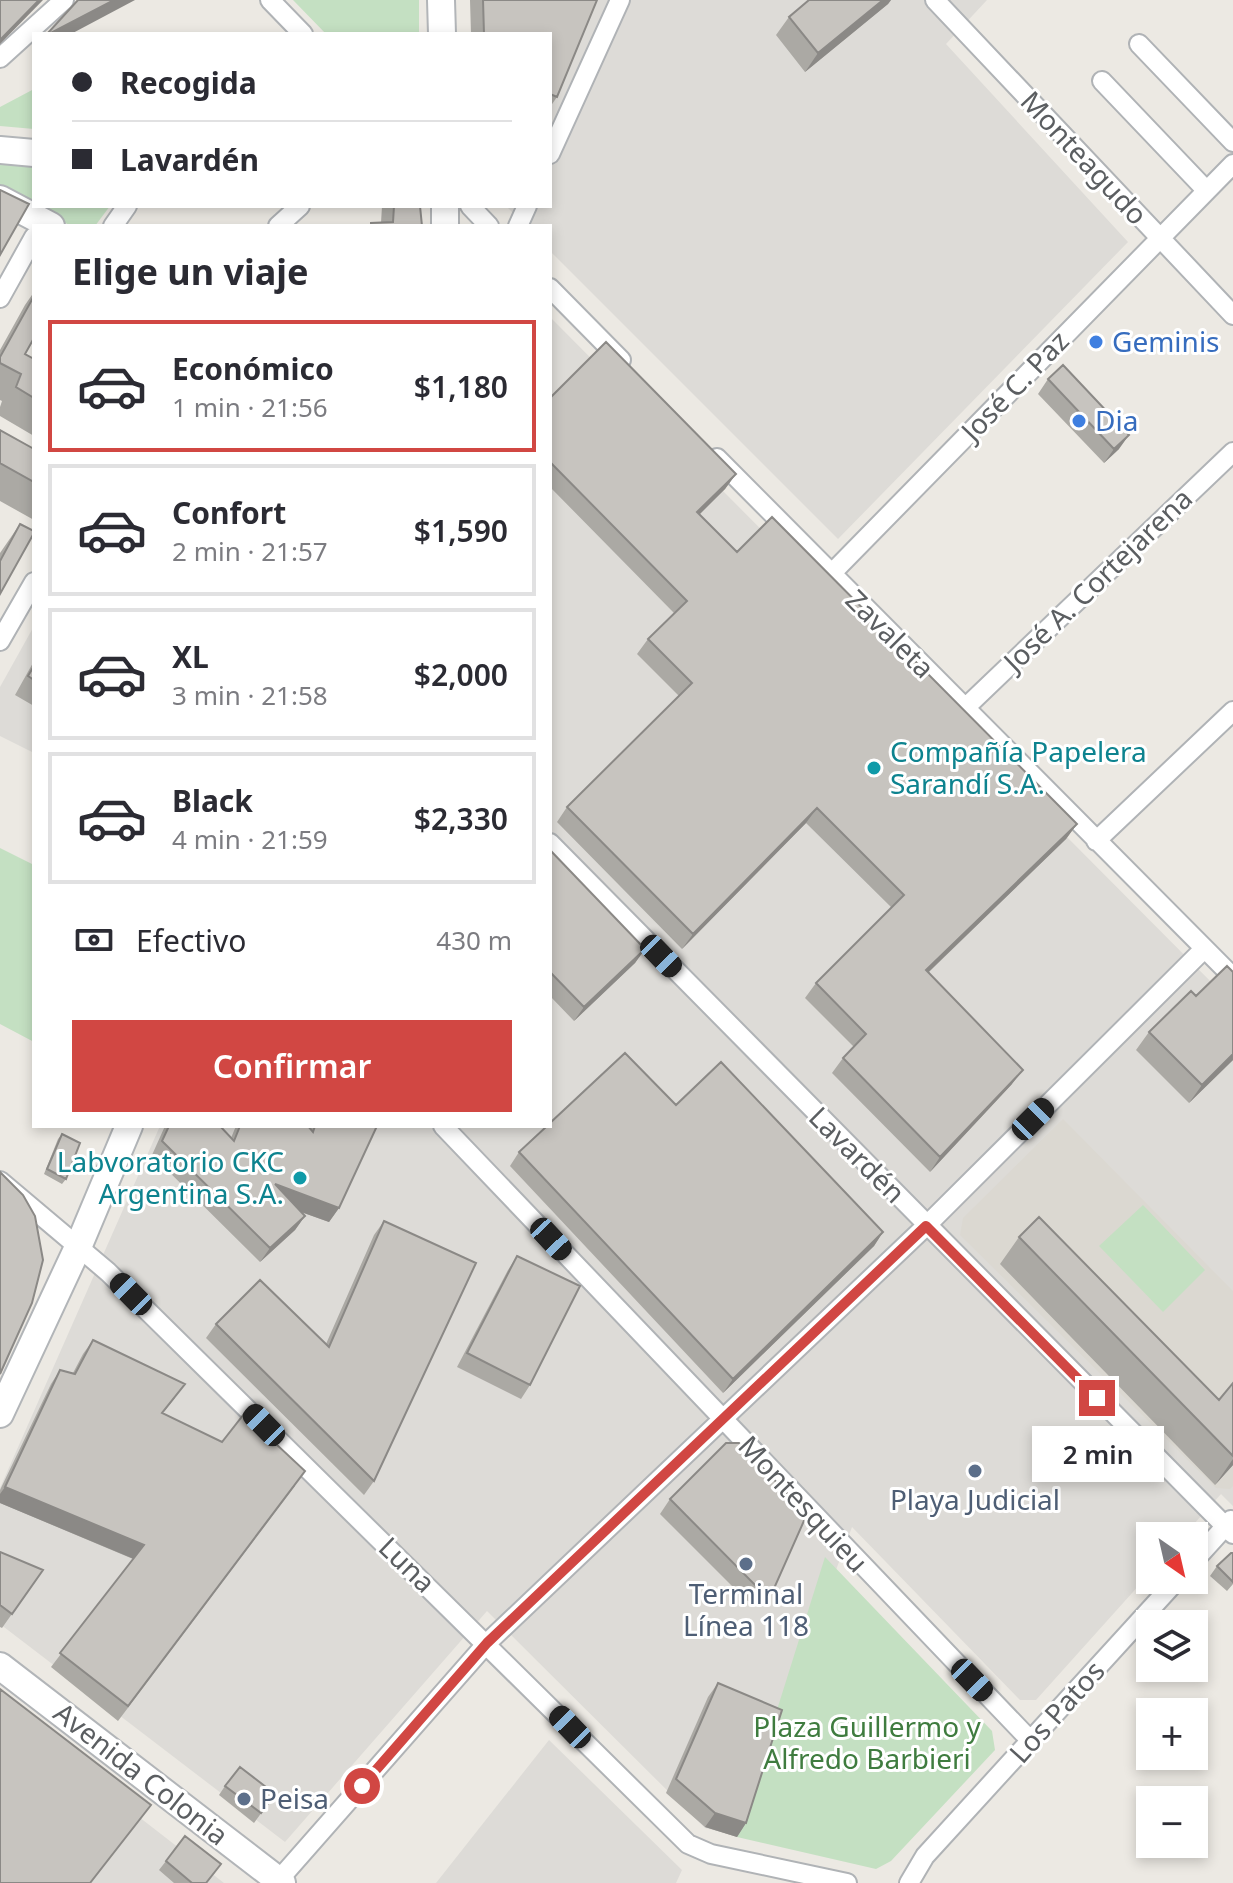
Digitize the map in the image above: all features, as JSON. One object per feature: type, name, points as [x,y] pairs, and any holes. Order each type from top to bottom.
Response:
[{"type":"main road","points":[[441,0],[442,32]]},
{"type":"main road","points":[[0,150],[32,153]]},
{"type":"main road","points":[[0,199],[36,224]]},
{"type":"main road","points":[[0,1414],[79,1245],[128,1128]]},
{"type":"main road","name":"Avenida Colonia","points":[[0,1666],[279,1882]]},
{"type":"street","points":[[0,58],[64,0]]},
{"type":"street","points":[[270,0],[301,32]]},
{"type":"street","points":[[552,150],[620,0]]},
{"type":"street","name":"Monteagudo","points":[[945,3],[1233,315]]},
{"type":"street","points":[[1139,44],[1233,142]]},
{"type":"street","points":[[1102,81],[1206,190]]},
{"type":"street","name":"José C. Paz","points":[[831,574],[1206,190],[1230,172]]},
{"type":"street","points":[[280,224],[298,208]]},
{"type":"street","points":[[472,208],[487,224]]},
{"type":"street","points":[[0,298],[32,245]]},
{"type":"street","points":[[552,290],[637,376]]},
{"type":"street","name":"Zavaleta","points":[[702,442],[1233,977]]},
{"type":"street","name":"José A. Cortejarena","points":[[964,709],[1233,452]]},
{"type":"street","points":[[0,641],[32,585]]},
{"type":"street","points":[[1096,841],[1233,711]]},
{"type":"street","name":"Lavardén","points":[[552,845],[926,1226],[1230,1526]]},
{"type":"street","points":[[279,1882],[487,1643],[926,1226],[1204,949]]},
{"type":"street","name":"Montesquieu","points":[[445,1128],[1031,1741]]},
{"type":"street","name":"Luna","points":[[0,1181],[79,1245],[688,1844],[711,1854],[847,1883]]},
{"type":"street","points":[[1208,1547],[1230,1526]]},
{"type":"street","name":"Los Patos","points":[[909,1883],[925,1856],[1164,1594]]},
{"type":"shaded area","points":[[474,0],[987,0],[946,44],[1128,242],[838,539],[552,253],[552,224],[524,224],[508,208],[552,208],[552,32],[546,32]]},
{"type":"shaded area","points":[[552,319],[1233,1004],[1233,1506],[1221,1494],[1196,1522],[1136,1522],[1136,1589],[1036,1700],[1020,1700],[852,1527],[737,1836],[705,1828],[487,1611],[285,1842],[0,1624],[0,1488],[159,1128],[552,1128]]},
{"type":"shaded area","points":[[32,630],[32,752],[0,736],[0,687]]},
{"type":"shaded area","points":[[1063,1119],[1233,1291],[1233,1486],[1230,1489],[1216,1488],[960,1235],[963,1218]]},
{"type":"shaded area","points":[[0,1709],[224,1883],[0,1883]]},
{"type":"shaded area","points":[[549,1740],[682,1870],[676,1883],[436,1883]]},
{"type":"green space","points":[[293,0],[419,0],[419,32],[324,32]]},
{"type":"green space","points":[[32,90],[32,129],[0,126],[0,107]]},
{"type":"green space","points":[[0,161],[32,164],[32,205],[0,187]]},
{"type":"green space","points":[[39,208],[108,208],[96,224],[67,224]]},
{"type":"green space","points":[[0,848],[32,864],[32,1041],[0,1024]]},
{"type":"green space","points":[[1143,1205],[1205,1270],[1163,1312],[1099,1246]]},
{"type":"green space","name":"Plaza Guillermo y Alfredo Barbieri","points":[[825,1557],[992,1731],[995,1750],[891,1861],[876,1869],[737,1837]]},
{"type":"building","points":[[0,0],[39,0],[0,40]]},
{"type":"building","points":[[78,0],[114,0],[53,32],[49,32]]},
{"type":"building","points":[[483,0],[597,0],[557,97],[552,95],[552,32],[484,32]]},
{"type":"building","points":[[809,0],[883,0],[818,53],[789,17]]},
{"type":"building","points":[[0,190],[29,204],[0,255]]},
{"type":"building","points":[[394,208],[420,208],[422,224],[371,224],[393,222]]},
{"type":"building","points":[[32,300],[32,342],[25,354],[32,358],[32,397],[16,387],[21,374],[0,363],[0,357]]},
{"type":"building","points":[[606,342],[736,474],[697,512],[737,552],[772,517],[1077,824],[926,970],[1023,1070],[940,1157],[843,1058],[866,1034],[816,983],[904,895],[817,808],[693,934],[567,807],[692,683],[648,639],[687,601],[552,464],[552,396]]},
{"type":"building","points":[[1063,365],[1129,435],[1114,449],[1048,379]]},
{"type":"building","points":[[0,430],[32,448],[32,481],[0,463]]},
{"type":"building","points":[[20,524],[32,530],[32,537],[0,594],[0,561]]},
{"type":"building","points":[[552,852],[645,949],[584,1007],[552,974]]},
{"type":"building","points":[[1227,966],[1233,972],[1233,1054],[1202,1085],[1149,1032],[1191,991],[1196,996]]},
{"type":"building","points":[[625,1053],[676,1105],[721,1062],[883,1232],[733,1379],[519,1152],[545,1128],[552,1128],[552,1121]]},
{"type":"building","points":[[168,1128],[222,1128],[234,1141],[239,1128],[310,1128],[313,1132],[314,1128],[376,1128],[339,1208],[275,1184],[305,1216],[270,1248],[162,1141]]},
{"type":"building","points":[[62,1134],[80,1143],[66,1179],[47,1169]]},
{"type":"building","points":[[0,1172],[23,1195],[35,1216],[43,1260],[32,1303],[0,1374]]},
{"type":"building","points":[[1039,1217],[1219,1400],[1233,1383],[1233,1456],[1019,1237]]},
{"type":"building","points":[[384,1221],[476,1263],[374,1481],[216,1324],[260,1280],[329,1347]]},
{"type":"building","points":[[517,1256],[580,1286],[530,1385],[467,1353]]},
{"type":"building","points":[[93,1340],[185,1384],[162,1413],[222,1442],[244,1414],[305,1471],[128,1706],[60,1653],[144,1545],[5,1487],[60,1370],[75,1374]]},
{"type":"building","name":"Terminal Línea 118","points":[[726,1443],[739,1443],[807,1514],[772,1593],[756,1586],[670,1499]]},
{"type":"building","points":[[0,1552],[43,1570],[12,1614],[0,1605]]},
{"type":"building","points":[[1233,1553],[1233,1582],[1217,1566]]},
{"type":"building","points":[[718,1683],[782,1710],[746,1823],[715,1813],[676,1779]]},
{"type":"building","points":[[0,1689],[151,1805],[90,1883],[0,1883]]},
{"type":"building","points":[[240,1767],[275,1794],[261,1813],[225,1786]]},
{"type":"building","points":[[185,1836],[221,1864],[206,1883],[192,1883],[166,1861]]},
{"type":"place","name":"Geminis","points":[[1096,342]]},
{"type":"place","name":"Dia","points":[[1079,421]]},
{"type":"place","name":"Compañía Papelera Sarandí S.A.","points":[[874,768]]},
{"type":"place","name":"Labvoratorio CKC Argentina S.A.","points":[[300,1178]]},
{"type":"place","name":"Playa Judicial","points":[[975,1471]]},
{"type":"place","name":"Terminal Línea 118","points":[[746,1564]]},
{"type":"place","name":"Peisa","points":[[244,1799]]},
{"type":"route","points":[[362,1786],[487,1643],[926,1226],[1097,1398]]}]
